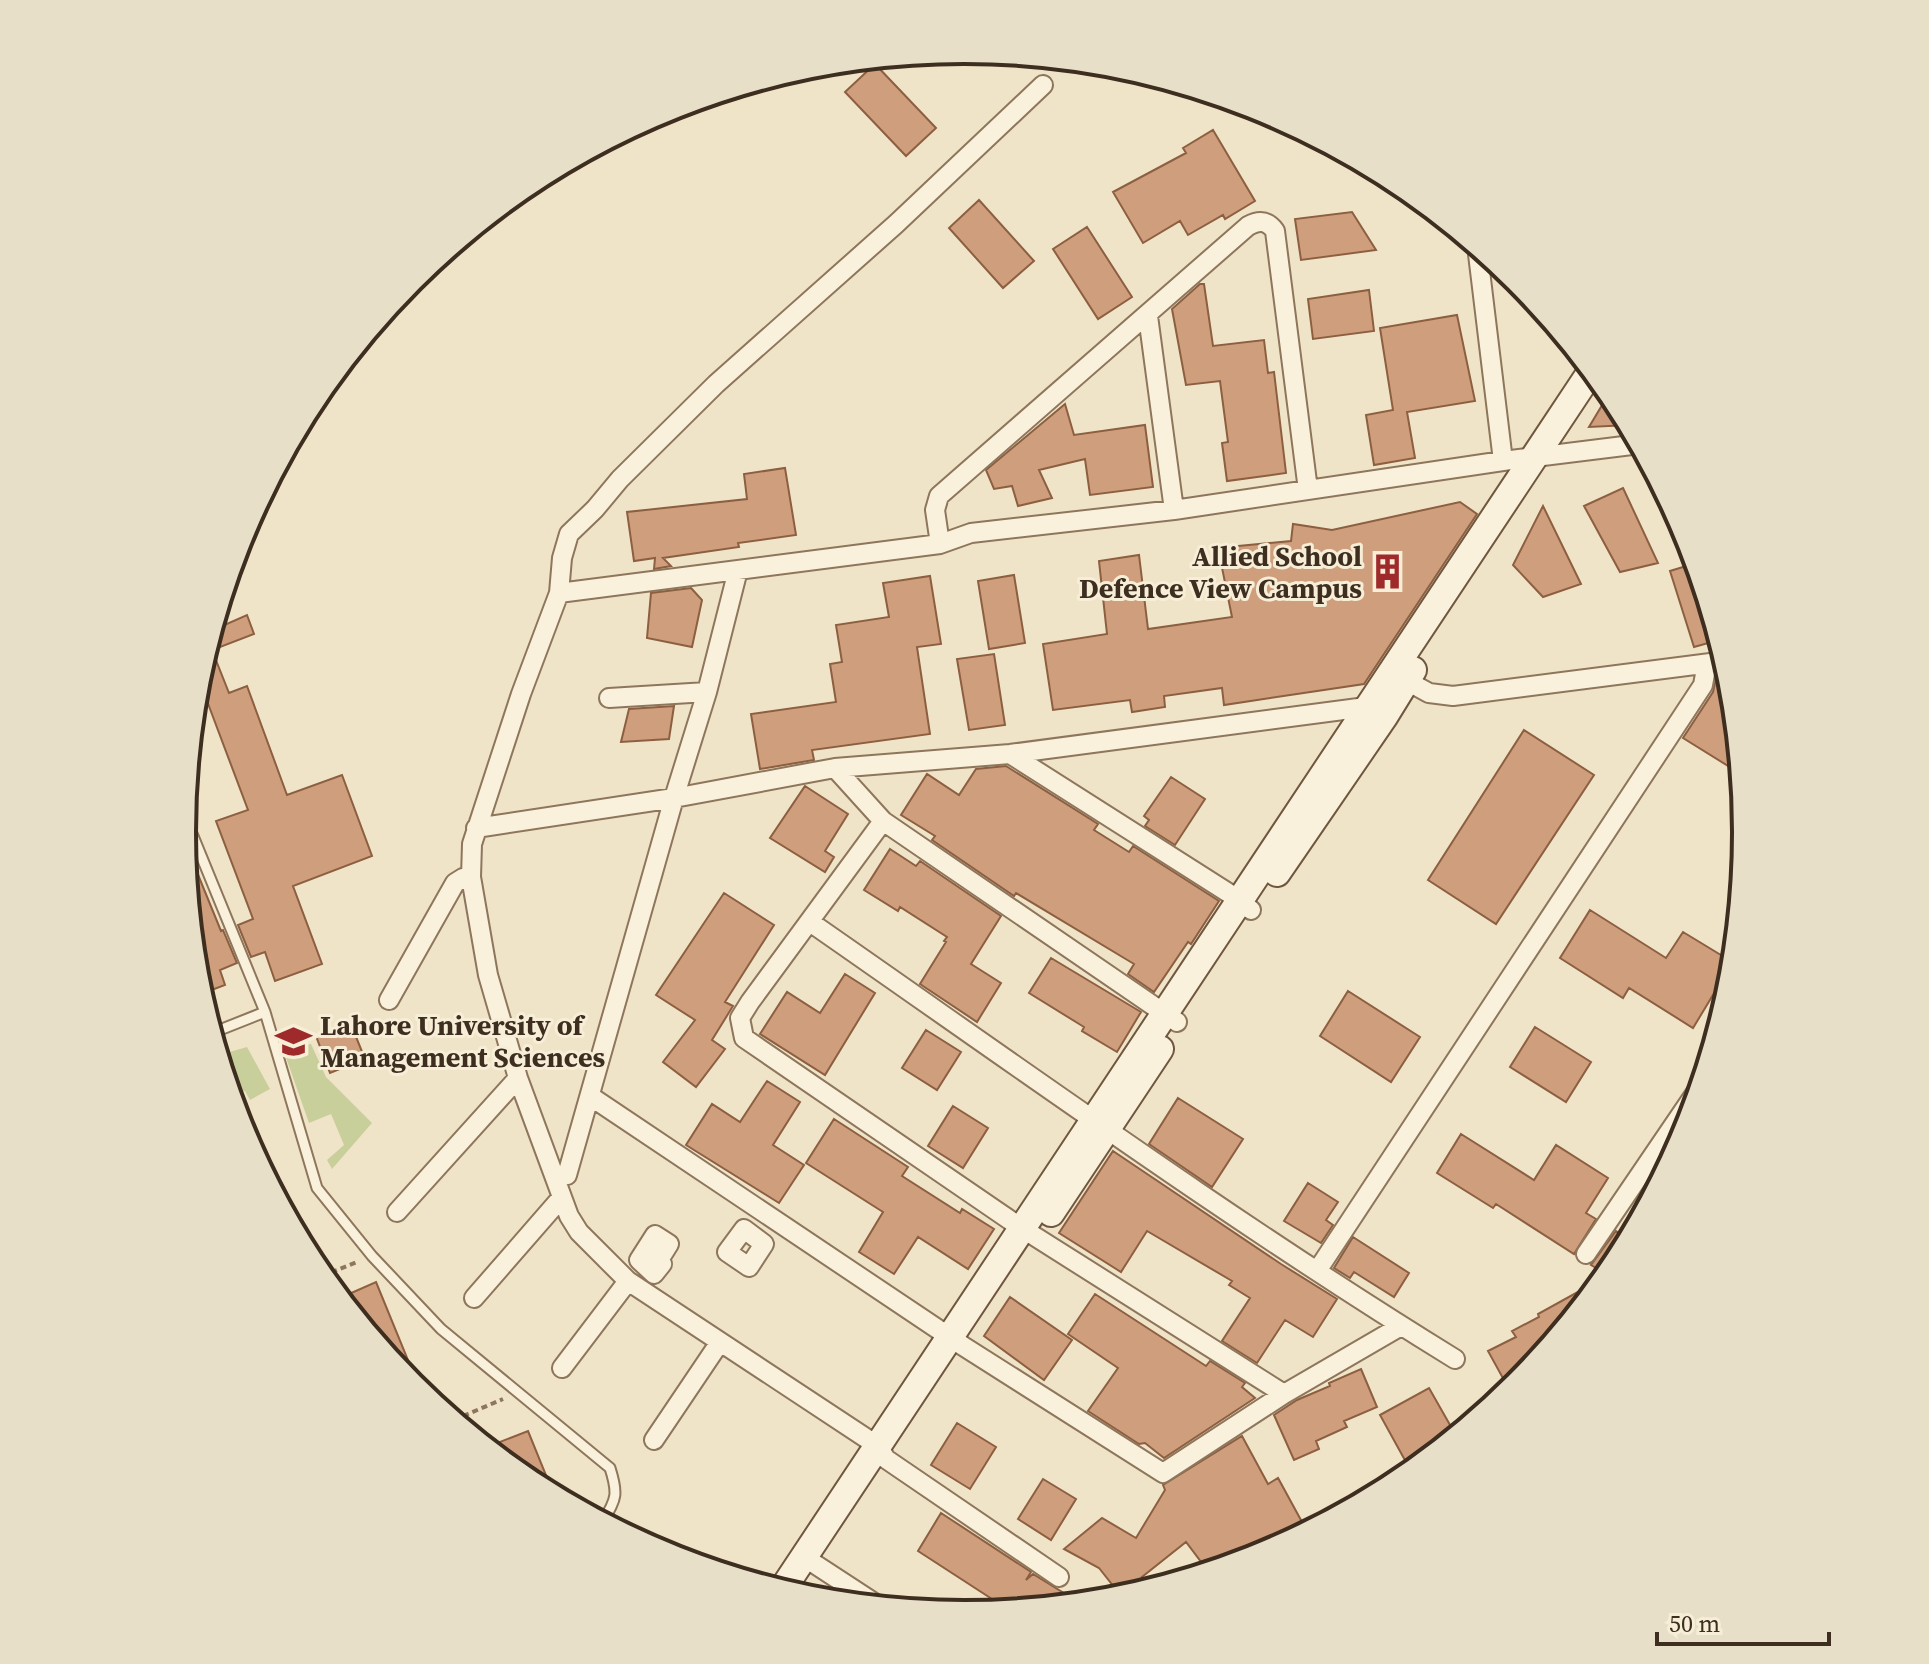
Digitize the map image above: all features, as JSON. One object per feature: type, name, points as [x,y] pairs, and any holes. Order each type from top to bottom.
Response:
[{"type":"street","points":[[1043,85],[896,224],[716,384],[569,534],[562,558],[559,593],[476,828],[471,877],[488,975],[518,1078],[562,1197],[579,1232],[628,1281],[882,1452],[1059,1577]]},
{"type":"street","points":[[940,544],[935,510],[939,496],[1257,221],[1271,225],[1275,231],[1308,490]]},
{"type":"street","points":[[1479,262],[1503,461]]},
{"type":"street","points":[[1148,316],[1174,510]]},
{"type":"street","points":[[792,1580],[810,1560],[957,1342],[1027,1232],[1545,456],[1586,381]]},
{"type":"street","points":[[1545,456],[1595,394]]},
{"type":"street","points":[[559,593],[940,544],[971,533],[1174,510],[1628,445]]},
{"type":"street","points":[[555,1177],[567,1175],[707,692],[738,570]]},
{"type":"street","points":[[1398,677],[1429,693],[1453,696],[1713,663]]},
{"type":"street","points":[[1317,1271],[1703,685],[1703,664]]},
{"type":"street","points":[[609,698],[707,692]]},
{"type":"street","points":[[476,828],[674,798],[835,768],[1010,754],[1375,712]]},
{"type":"street","points":[[1010,754],[1245,905]]},
{"type":"street","points":[[835,768],[883,821],[1170,1017]]},
{"type":"street","points":[[883,821],[740,1018],[744,1038],[1027,1232],[1284,1394]]},
{"type":"street","points":[[389,1000],[455,883],[471,877]]},
{"type":"street","points":[[810,922],[1100,1124],[1317,1271],[1455,1359]]},
{"type":"street","points":[[397,1212],[518,1078]]},
{"type":"street","points":[[590,1096],[957,1342],[1163,1473],[1284,1394],[1401,1326]]},
{"type":"street","points":[[1586,1254],[1675,1123]]},
{"type":"street","points":[[474,1298],[562,1197]]},
{"type":"street","points":[[562,1368],[628,1281]]},
{"type":"street","points":[[654,1440],[720,1342]]},
{"type":"street","points":[[801,1582],[810,1560]]},
{"type":"street","points":[[810,1560],[858,1592]]},
{"type":"lane","points":[[197,845],[265,1012],[317,1188],[372,1256],[441,1329],[610,1468],[617,1488],[609,1512]]},
{"type":"lane","points":[[222,1029],[265,1012]]},
{"type":"path","points":[[334,1271],[372,1256]]},
{"type":"path","points":[[465,1415],[519,1392]]},
{"type":"green space","points":[[311,1044],[326,1077],[372,1123],[332,1169],[327,1160],[344,1145],[331,1114],[309,1123],[283,1049]]},
{"type":"green space","points":[[247,1047],[270,1089],[250,1100],[245,1091],[242,1091],[229,1052]]},
{"type":"building","points":[[880,69],[936,128],[906,156],[845,92],[868,71]]},
{"type":"building","points":[[1213,130],[1255,201],[1225,219],[1223,215],[1188,235],[1180,221],[1143,243],[1113,192],[1186,153],[1183,148]]},
{"type":"building","points":[[979,200],[1034,261],[1003,288],[949,228]]},
{"type":"building","points":[[1352,212],[1376,250],[1301,260],[1295,219]]},
{"type":"building","points":[[1087,227],[1132,297],[1098,319],[1053,249]]},
{"type":"building","points":[[1200,284],[1204,284],[1213,346],[1264,340],[1268,373],[1274,372],[1286,473],[1227,481],[1222,443],[1228,442],[1220,381],[1186,385],[1172,309]]},
{"type":"building","points":[[1369,290],[1374,331],[1313,339],[1308,299]]},
{"type":"building","points":[[1457,315],[1475,401],[1407,412],[1415,458],[1374,465],[1366,415],[1393,410],[1380,328]]},
{"type":"building","points":[[1065,404],[1074,435],[1145,425],[1153,487],[1090,495],[1085,459],[1039,470],[1052,498],[1018,506],[1012,486],[994,489],[986,470]]},
{"type":"building","points":[[1603,404],[1616,426],[1589,427]]},
{"type":"building","points":[[785,468],[796,535],[663,558],[671,566],[654,569],[655,558],[634,561],[627,512],[747,499],[744,474]]},
{"type":"building","points":[[1623,488],[1658,563],[1620,572],[1584,506]]},
{"type":"building","points":[[1460,502],[1477,514],[1364,684],[1224,705],[1222,688],[1164,696],[1165,707],[1132,712],[1130,700],[1053,710],[1043,644],[1107,634],[1099,561],[1139,555],[1148,629],[1232,617],[1218,548],[1291,541],[1293,524],[1332,530]]},
{"type":"building","points":[[1543,506],[1581,584],[1543,597],[1513,565]]},
{"type":"building","points":[[1685,566],[1708,643],[1694,647],[1670,571]]},
{"type":"building","points":[[1014,575],[1025,643],[989,649],[978,581]]},
{"type":"building","points":[[930,576],[941,644],[917,647],[930,734],[812,750],[814,760],[760,769],[751,714],[836,702],[830,664],[842,662],[836,625],[889,617],[883,583]]},
{"type":"building","points":[[691,588],[702,600],[692,647],[647,638],[651,593]]},
{"type":"building","points":[[247,615],[254,634],[220,647],[225,624]]},
{"type":"building","points":[[994,654],[1005,725],[969,730],[957,659]]},
{"type":"building","points":[[216,661],[229,693],[247,686],[287,795],[342,775],[372,856],[293,886],[322,964],[275,981],[265,952],[251,957],[238,925],[253,919],[216,821],[248,810],[208,703]]},
{"type":"building","points":[[1717,676],[1729,767],[1683,738],[1713,692]]},
{"type":"building","points":[[674,706],[669,739],[621,742],[629,709]]},
{"type":"building","points":[[1524,730],[1594,775],[1496,924],[1428,880]]},
{"type":"building","points":[[1006,766],[1098,824],[1094,830],[1129,852],[1133,846],[1219,901],[1154,992],[1128,974],[1134,964],[1016,893],[1014,896],[932,840],[935,836],[901,815],[927,774],[959,795],[976,769]]},
{"type":"building","points":[[1171,777],[1205,799],[1175,845],[1145,826],[1149,820],[1144,816]]},
{"type":"building","points":[[805,786],[848,814],[825,851],[834,857],[825,872],[770,838]]},
{"type":"building","points":[[890,849],[916,866],[920,861],[1001,916],[971,964],[1001,983],[977,1022],[920,984],[947,937],[900,907],[898,911],[864,890]]},
{"type":"building","points":[[198,874],[237,963],[220,970],[225,985],[213,990]]},
{"type":"building","points":[[724,893],[774,925],[725,1002],[733,1006],[712,1040],[725,1049],[696,1087],[663,1062],[695,1020],[656,995]]},
{"type":"building","points":[[1590,910],[1666,958],[1683,932],[1722,956],[1715,996],[1693,1028],[1629,988],[1623,998],[1560,958]]},
{"type":"building","points":[[1051,958],[1141,1012],[1117,1052],[1029,993]]},
{"type":"building","points":[[845,974],[875,993],[825,1075],[760,1034],[787,992],[820,1013]]},
{"type":"building","points":[[1348,991],[1420,1037],[1391,1082],[1320,1036]]},
{"type":"building","points":[[350,1022],[365,1059],[330,1073],[316,1036]]},
{"type":"building","points":[[1535,1027],[1591,1062],[1566,1102],[1510,1067]]},
{"type":"building","points":[[926,1030],[961,1052],[937,1090],[902,1068]]},
{"type":"building","points":[[767,1081],[800,1102],[773,1145],[804,1165],[779,1203],[686,1145],[712,1104],[740,1122]]},
{"type":"building","points":[[1178,1098],[1243,1139],[1212,1187],[1149,1144]]},
{"type":"building","points":[[953,1106],[988,1128],[963,1168],[928,1146]]},
{"type":"building","points":[[834,1119],[908,1167],[902,1176],[960,1213],[962,1209],[994,1229],[968,1269],[918,1237],[894,1274],[859,1252],[883,1212],[806,1163]]},
{"type":"building","points":[[1461,1134],[1534,1180],[1556,1145],[1608,1178],[1586,1213],[1596,1219],[1574,1254],[1496,1204],[1493,1208],[1437,1173]]},
{"type":"building","points":[[1113,1151],[1337,1299],[1313,1337],[1285,1320],[1257,1363],[1222,1341],[1250,1298],[1229,1285],[1232,1281],[1147,1231],[1121,1272],[1059,1233]]},
{"type":"building","points":[[1308,1183],[1338,1202],[1326,1220],[1333,1225],[1321,1243],[1284,1221]]},
{"type":"building","points":[[1616,1231],[1619,1233],[1596,1268],[1591,1265]]},
{"type":"building","points":[[1353,1237],[1409,1273],[1394,1297],[1354,1272],[1350,1278],[1334,1268]]},
{"type":"building","points":[[376,1282],[409,1361],[387,1338],[350,1293]]},
{"type":"building","points":[[1581,1290],[1503,1379],[1488,1351],[1516,1337],[1512,1331],[1539,1317],[1538,1314]]},
{"type":"building","points":[[1095,1294],[1206,1366],[1210,1361],[1245,1383],[1242,1387],[1255,1398],[1164,1458],[1145,1443],[1139,1444],[1088,1411],[1118,1368],[1068,1334]]},
{"type":"building","points":[[1010,1297],[1072,1340],[1044,1380],[984,1336]]},
{"type":"building","points":[[1361,1369],[1377,1407],[1344,1421],[1347,1427],[1316,1441],[1319,1449],[1294,1460],[1274,1415],[1297,1400],[1330,1386],[1329,1383]]},
{"type":"building","points":[[1429,1388],[1450,1426],[1405,1461],[1380,1415]]},
{"type":"building","points":[[957,1423],[996,1447],[970,1489],[931,1465]]},
{"type":"building","points":[[528,1431],[546,1476],[538,1471],[499,1442]]},
{"type":"building","points":[[1242,1436],[1268,1484],[1278,1478],[1302,1522],[1201,1562],[1186,1542],[1143,1578],[1113,1585],[1099,1568],[1064,1549],[1102,1518],[1136,1538],[1165,1490],[1163,1485]]},
{"type":"building","points":[[1043,1479],[1076,1499],[1051,1540],[1018,1519]]},
{"type":"building","points":[[941,1513],[1031,1572],[1026,1580],[1033,1574],[1064,1593],[992,1599],[918,1551]]},
{"type":"place","name":"Allied School Defence View Campus","points":[[1388,572]]},
{"type":"place","name":"Lahore University of Management Sciences","points":[[294,1041]]}]
